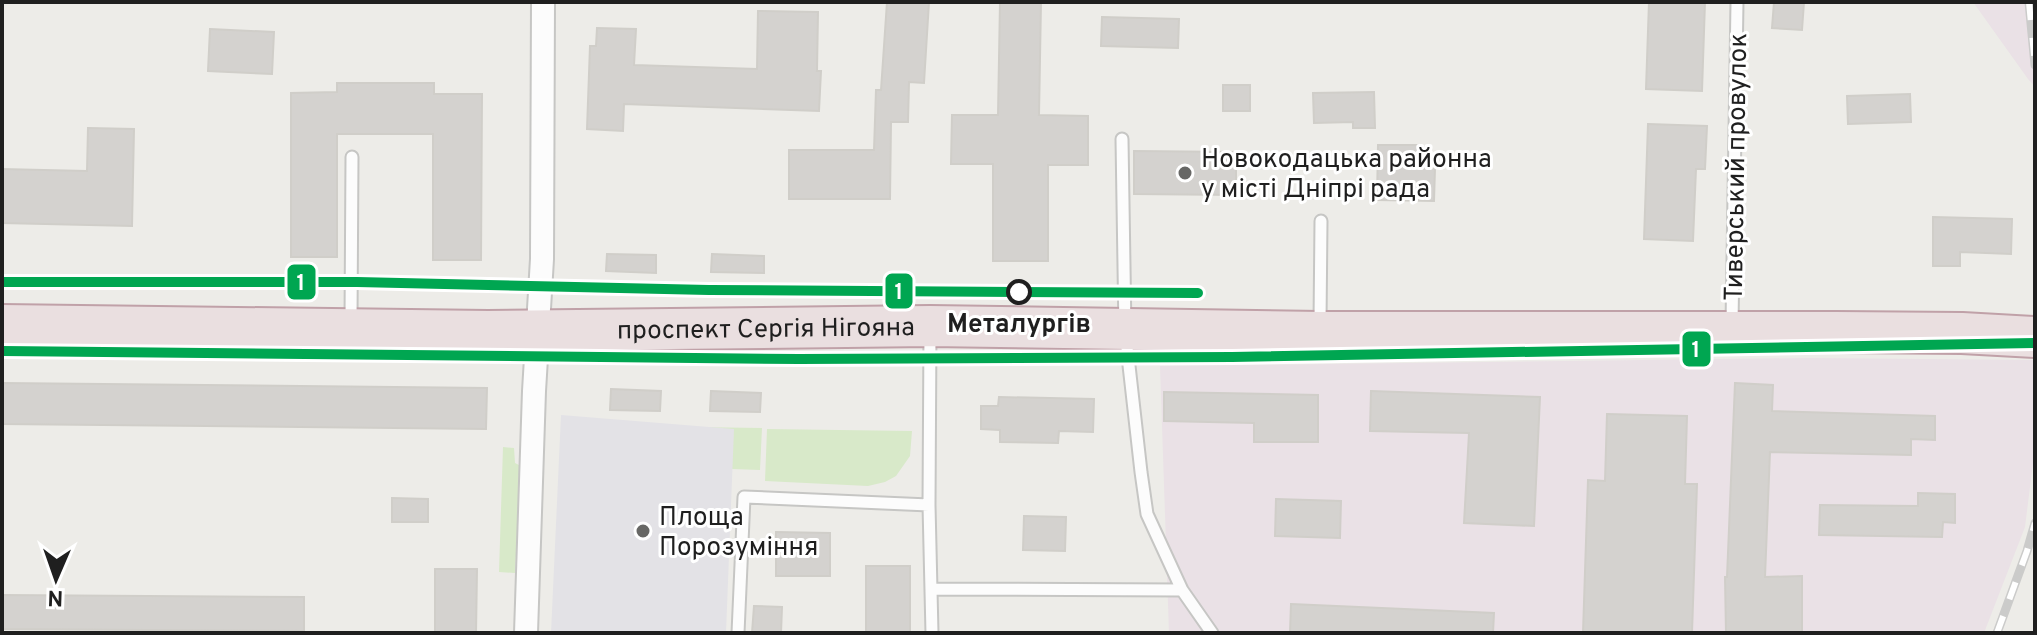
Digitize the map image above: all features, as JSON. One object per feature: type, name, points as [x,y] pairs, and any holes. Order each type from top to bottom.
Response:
[{"type":"highway","name":"проспект Сергія Нігояна","points":[[1962,333],[2035,317]]},
{"type":"highway","name":"проспект Сергія Нігояна","points":[[2,325],[488,331],[930,326],[1320,332],[1962,333],[2035,337]]},
{"type":"street","points":[[526,633],[542,259],[543,2]]},
{"type":"lane","name":"Тиверський провулок","points":[[1732,332],[1737,2]]},
{"type":"lane","points":[[1122,139],[1125,330],[1147,514],[1182,590],[1212,633]]},
{"type":"lane","points":[[351,329],[352,157]]},
{"type":"lane","points":[[1320,332],[1321,221]]},
{"type":"lane","points":[[930,326],[932,633]]},
{"type":"lane","points":[[738,633],[744,497],[929,505]]},
{"type":"lane","points":[[931,589],[1182,590]]},
{"type":"shaded area","points":[[1973,2],[2035,2],[2035,87],[2028,79]]},
{"type":"shaded area","points":[[1810,358],[2035,360],[2035,447],[2025,527],[1984,633],[1169,633],[1160,366]]},
{"type":"shaded area","name":"Площа Порозуміння","points":[[561,415],[734,429],[726,633],[551,633]]},
{"type":"green space","points":[[621,426],[762,428],[760,470],[704,468]]},
{"type":"green space","points":[[767,429],[912,431],[910,456],[896,476],[868,486],[765,481]]},
{"type":"green space","points":[[503,447],[514,448],[515,463],[521,466],[515,573],[499,572]]},
{"type":"building","points":[[887,2],[929,2],[924,83],[909,82],[908,122],[891,122],[890,199],[789,199],[789,150],[874,150],[876,90],[881,90]]},
{"type":"building","points":[[1000,2],[1041,2],[1039,115],[1088,116],[1088,165],[1048,165],[1048,261],[993,261],[993,164],[951,164],[952,115],[998,115]]},
{"type":"building","points":[[1649,2],[1705,2],[1702,91],[1646,89]]},
{"type":"building","points":[[1774,2],[1804,2],[1802,30],[1772,28]]},
{"type":"building","points":[[758,11],[818,12],[817,71],[821,71],[819,111],[624,104],[623,131],[587,129],[590,46],[596,46],[597,28],[636,29],[634,65],[757,69]]},
{"type":"building","points":[[1102,17],[1179,19],[1178,48],[1101,46]]},
{"type":"building","points":[[210,29],[274,32],[272,74],[208,71]]},
{"type":"building","points":[[337,83],[434,83],[434,94],[482,94],[481,260],[433,260],[433,134],[337,134],[337,257],[291,257],[291,93],[337,92]]},
{"type":"building","points":[[1223,85],[1250,85],[1250,111],[1223,111]]},
{"type":"building","points":[[1374,92],[1375,128],[1353,128],[1353,122],[1314,123],[1313,93]]},
{"type":"building","points":[[1910,94],[1911,122],[1848,124],[1847,96]]},
{"type":"building","points":[[1648,124],[1707,126],[1705,169],[1696,169],[1693,241],[1644,239]]},
{"type":"building","points":[[88,128],[134,129],[132,226],[2,223],[2,169],[87,171]]},
{"type":"building","points":[[1378,145],[1420,145],[1419,168],[1435,168],[1434,201],[1377,200]]},
{"type":"building","name":"Новокодацька районна у місті Дніпрі рада","points":[[1134,151],[1236,152],[1236,195],[1134,194]]},
{"type":"building","points":[[1933,217],[2012,219],[2011,254],[1960,252],[1960,266],[1933,266]]},
{"type":"building","points":[[607,254],[656,255],[656,273],[606,271]]},
{"type":"building","points":[[712,254],[764,256],[764,273],[711,272]]},
{"type":"building","points":[[2,383],[487,388],[486,429],[2,424]]},
{"type":"building","points":[[1735,383],[1773,385],[1772,411],[1935,416],[1935,440],[1911,439],[1911,455],[1770,452],[1765,577],[1802,576],[1802,633],[1726,633],[1725,577]]},
{"type":"building","points":[[611,389],[661,391],[660,411],[610,410]]},
{"type":"building","points":[[711,391],[761,393],[760,412],[710,411]]},
{"type":"building","points":[[1371,391],[1540,397],[1534,526],[1464,523],[1469,433],[1370,431]]},
{"type":"building","points":[[1164,392],[1318,395],[1318,442],[1254,442],[1254,423],[1164,421]]},
{"type":"building","points":[[999,397],[1094,399],[1093,432],[1059,431],[1058,443],[1000,442],[1000,430],[981,429],[981,406],[998,406]]},
{"type":"building","points":[[1607,414],[1687,416],[1685,484],[1697,484],[1692,633],[1583,633],[1588,480],[1605,481]]},
{"type":"building","points":[[1918,493],[1955,494],[1955,523],[1943,522],[1942,537],[1819,535],[1820,505],[1918,506]]},
{"type":"building","points":[[392,498],[428,499],[428,522],[392,522]]},
{"type":"building","points":[[1276,499],[1341,501],[1340,538],[1275,536]]},
{"type":"building","points":[[1024,516],[1066,517],[1065,551],[1023,550]]},
{"type":"building","points":[[776,532],[830,533],[830,576],[776,576]]},
{"type":"building","points":[[866,566],[910,566],[910,633],[866,633]]},
{"type":"building","points":[[435,569],[477,569],[476,633],[435,633]]},
{"type":"building","points":[[2,595],[304,597],[304,631],[2,629]]},
{"type":"building","points":[[1291,604],[1494,613],[1493,633],[1290,633]]},
{"type":"building","points":[[754,606],[782,607],[781,633],[752,633]]},
{"type":"railway","points":[[2029,2],[2035,65]]},
{"type":"railway","points":[[1997,633],[2035,523]]},
{"type":"transit line","name":"1","points":[[2,282],[357,282],[709,290],[1198,293]]},
{"type":"transit line","name":"1","points":[[2,351],[799,359],[1232,357],[2035,343]]},
{"type":"place","name":"Новокодацька районна у місті Дніпрі рада","points":[[1185,173]]},
{"type":"place","name":"Металургів","points":[[1019,292]]},
{"type":"place","name":"Площа Порозуміння","points":[[643,531]]}]
